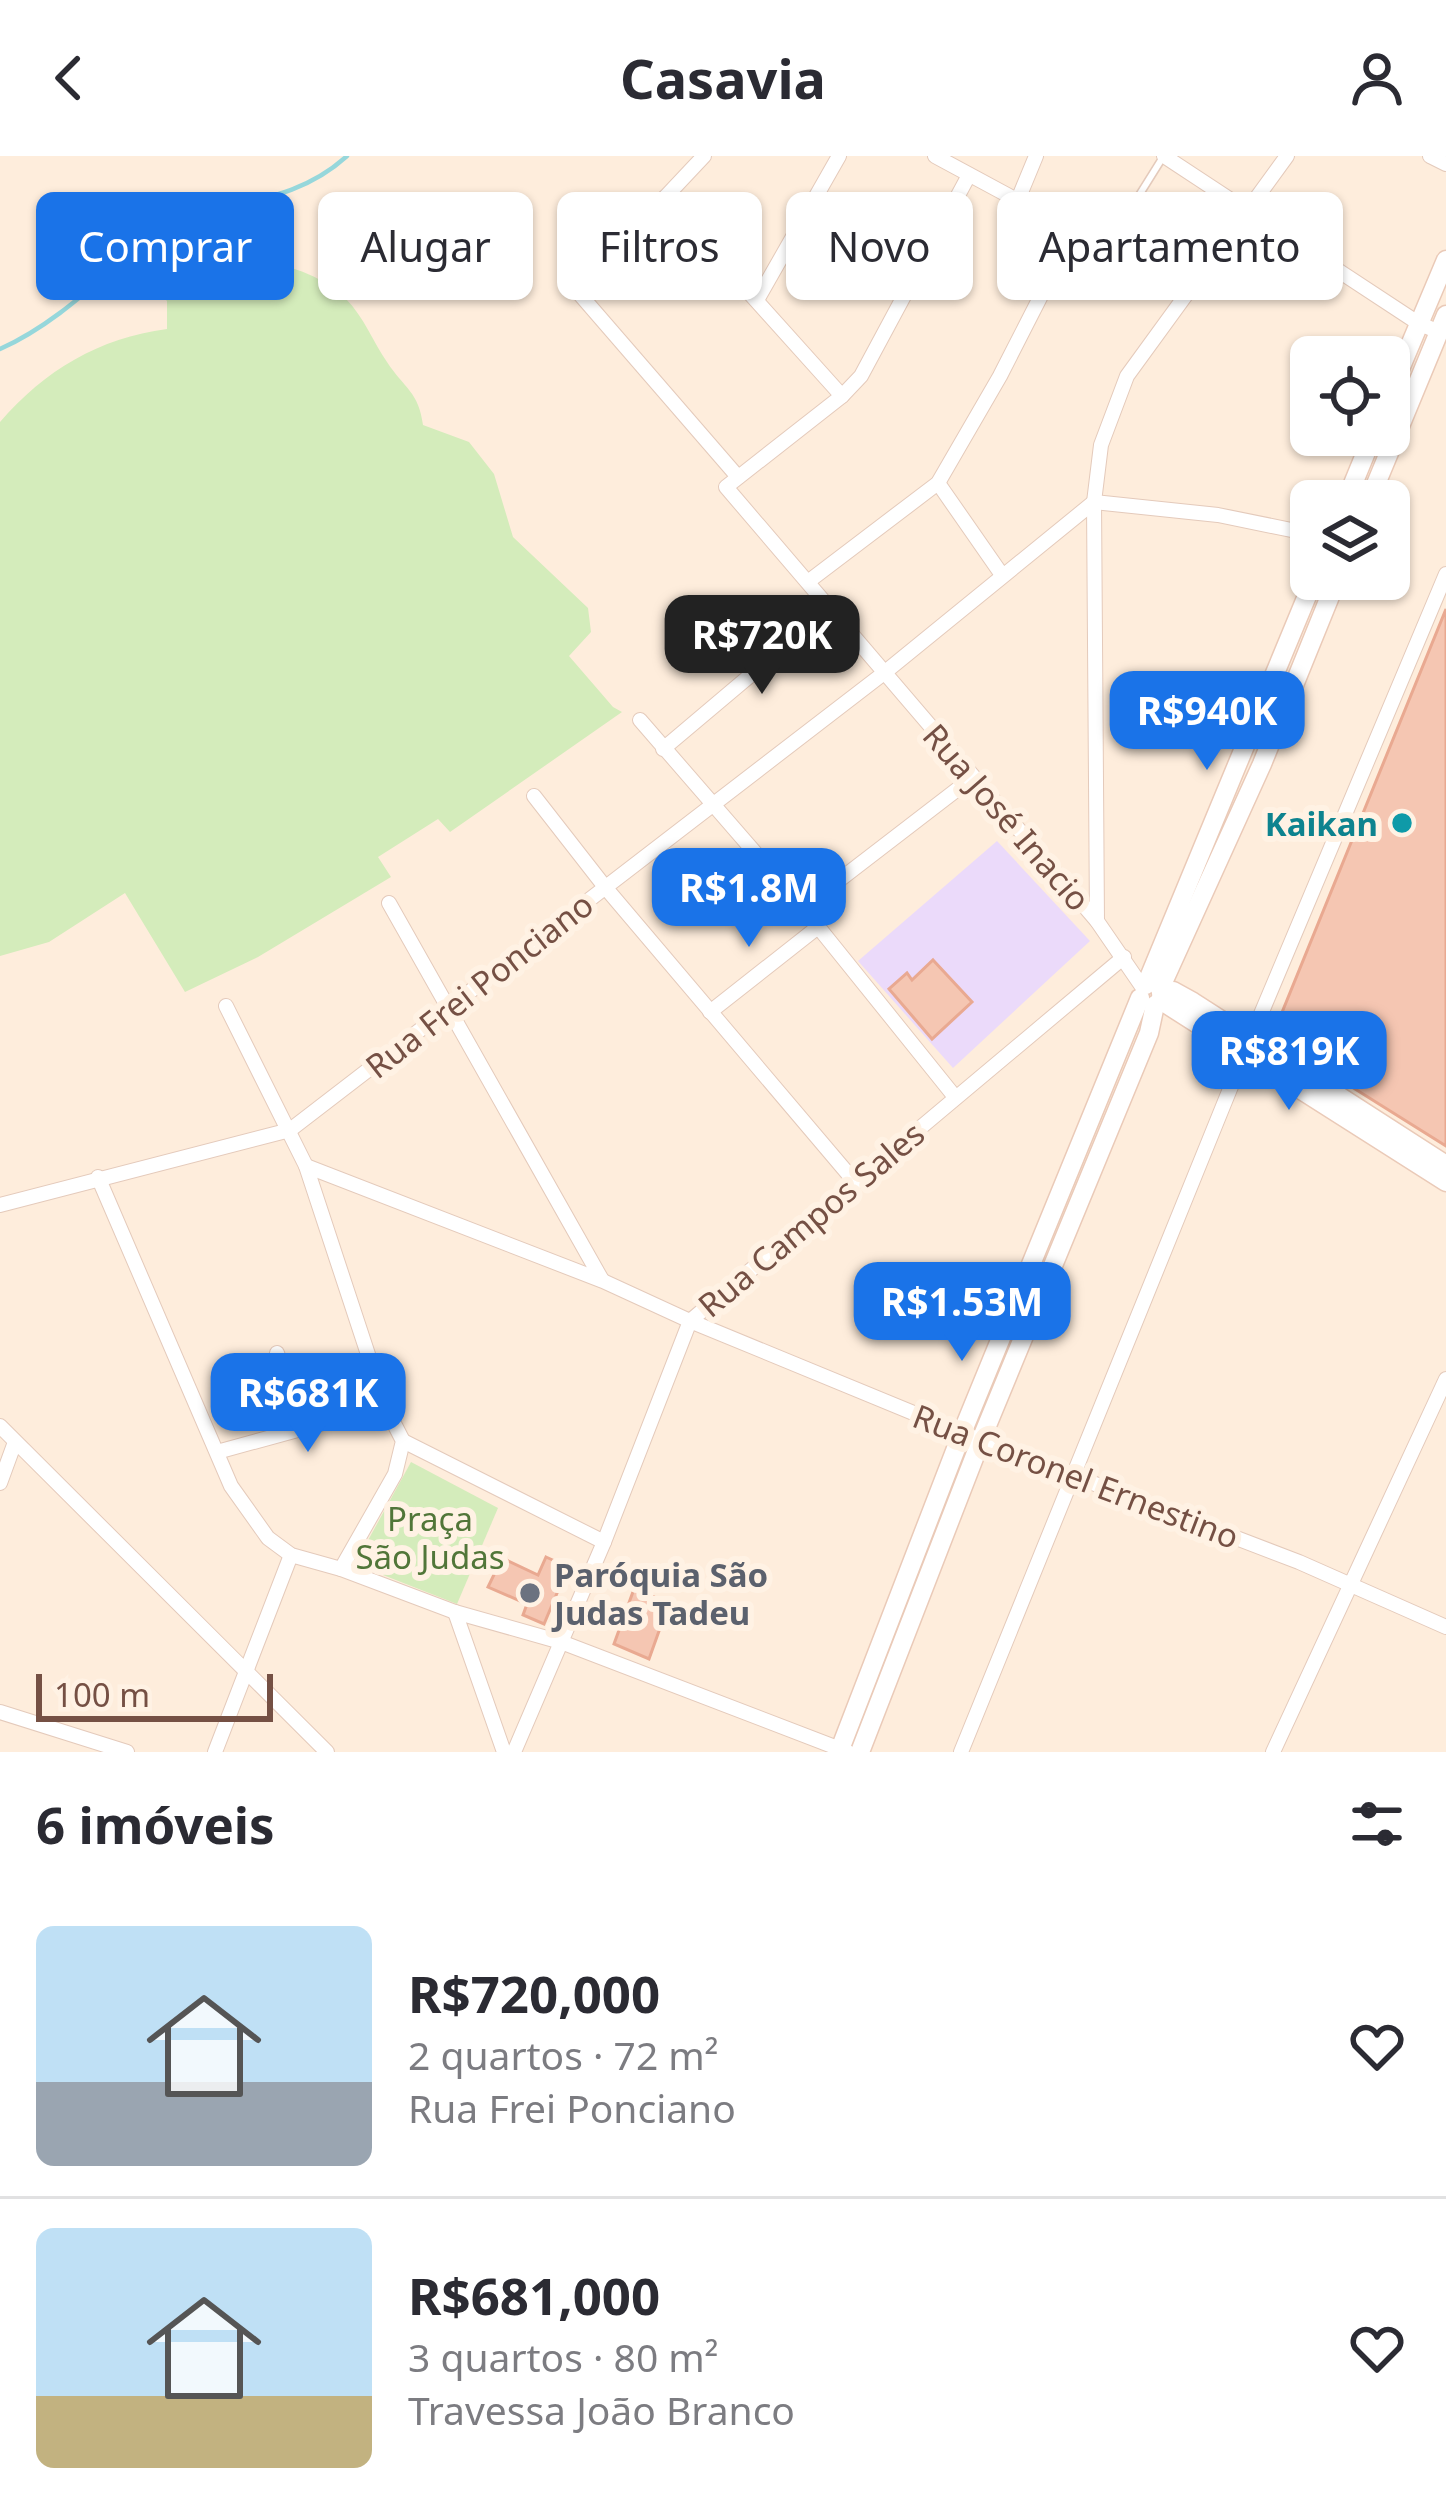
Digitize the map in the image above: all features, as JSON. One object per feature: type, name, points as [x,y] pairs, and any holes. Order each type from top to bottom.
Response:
[{"type":"street","points":[[670,192],[704,156]]},
{"type":"street","points":[[762,291],[839,156]]},
{"type":"street","points":[[935,156],[999,192]]},
{"type":"street","points":[[1021,192],[1036,156]]},
{"type":"street","points":[[1260,192],[1287,156]]},
{"type":"street","points":[[1430,156],[1446,164]]},
{"type":"street","points":[[1164,157],[1220,192]]},
{"type":"street","points":[[732,482],[842,396],[871,362],[969,175]]},
{"type":"street","points":[[1410,343],[1446,260]]},
{"type":"street","points":[[1343,273],[1418,323],[1443,324],[1378,480]]},
{"type":"street","name":"Rua José Inacio","points":[[584,300],[830,608],[1096,921],[1152,994],[1248,1045],[1446,1165]]},
{"type":"street","points":[[757,300],[842,396]]},
{"type":"street","points":[[809,580],[938,483],[1039,300]]},
{"type":"street","points":[[1096,921],[1094,502],[1102,445],[1127,376],[1182,300]]},
{"type":"street","points":[[938,483],[1002,575]]},
{"type":"street","points":[[1094,502],[1218,515],[1290,530]]},
{"type":"street","name":"Rua Frei Ponciano","points":[[0,1204],[290,1130],[884,674],[1094,502]]},
{"type":"street","points":[[961,1752],[1248,1045],[1446,574]]},
{"type":"street","points":[[98,1177],[217,1452],[246,1513],[268,1538],[291,1555],[455,1612],[561,1642],[847,1751],[972,1437],[1149,1034],[1152,994],[1306,600]]},
{"type":"street","points":[[1152,994],[1262,764],[1328,600]]},
{"type":"street","points":[[663,749],[830,608]]},
{"type":"street","points":[[640,720],[803,908],[956,1097]]},
{"type":"street","points":[[803,908],[972,778]]},
{"type":"street","points":[[534,796],[855,1182]]},
{"type":"street","points":[[389,903],[603,1280]]},
{"type":"street","points":[[710,1012],[818,927]]},
{"type":"street","name":"Rua Campos Sales","points":[[514,1752],[604,1542],[690,1321],[1124,957]]},
{"type":"street","points":[[226,1006],[306,1166],[386,1406],[403,1441],[604,1542]]},
{"type":"street","name":"Rua José Inacio","points":[[1248,1045],[1446,1182]]},
{"type":"street","name":"Rua Coronel Ernestino","points":[[306,1166],[603,1280],[690,1321],[1446,1627]]},
{"type":"street","points":[[277,1353],[304,1431]]},
{"type":"street","points":[[1273,1752],[1446,1378]]},
{"type":"street","points":[[217,1452],[386,1406]]},
{"type":"street","points":[[0,1426],[327,1752]]},
{"type":"street","points":[[341,1569],[395,1474],[403,1441]]},
{"type":"street","points":[[0,1483],[15,1442]]},
{"type":"street","points":[[215,1752],[291,1555]]},
{"type":"street","points":[[455,1612],[504,1752]]},
{"type":"street","points":[[0,1712],[127,1752]]},
{"type":"lane","points":[[1142,192],[1164,157]]},
{"type":"shaded area","points":[[997,841],[1090,941],[953,1068],[858,961]]},
{"type":"green space","points":[[294,269],[318,279],[318,300],[346,300],[414,397],[423,425],[469,442],[494,474],[513,537],[588,608],[591,632],[569,656],[622,712],[450,832],[438,819],[378,857],[391,877],[258,957],[185,992],[125,893],[49,942],[0,956],[0,422],[36,387],[75,359],[119,340],[167,329],[167,301],[294,300]]},
{"type":"green space","name":"Praça São Judas","points":[[411,1462],[498,1508],[457,1604],[355,1564]]},
{"type":"building","name":"Kaikan","points":[[1446,609],[1446,1146],[1272,1037]]},
{"type":"building","points":[[933,960],[972,1002],[932,1039],[889,989],[907,973],[912,980]]},
{"type":"building","name":"Paróquia São Judas Tadeu","points":[[546,1557],[568,1567],[544,1624],[523,1615],[527,1604],[488,1587],[502,1558],[538,1575]]},
{"type":"building","points":[[634,1589],[669,1603],[649,1659],[614,1644]]},
{"type":"waterway","points":[[0,349],[62,311],[162,226],[284,192],[347,156]]},
{"type":"place","name":"Kaikan","points":[[1402,823]]},
{"type":"place","name":"Paróquia São Judas Tadeu","points":[[530,1593]]}]
